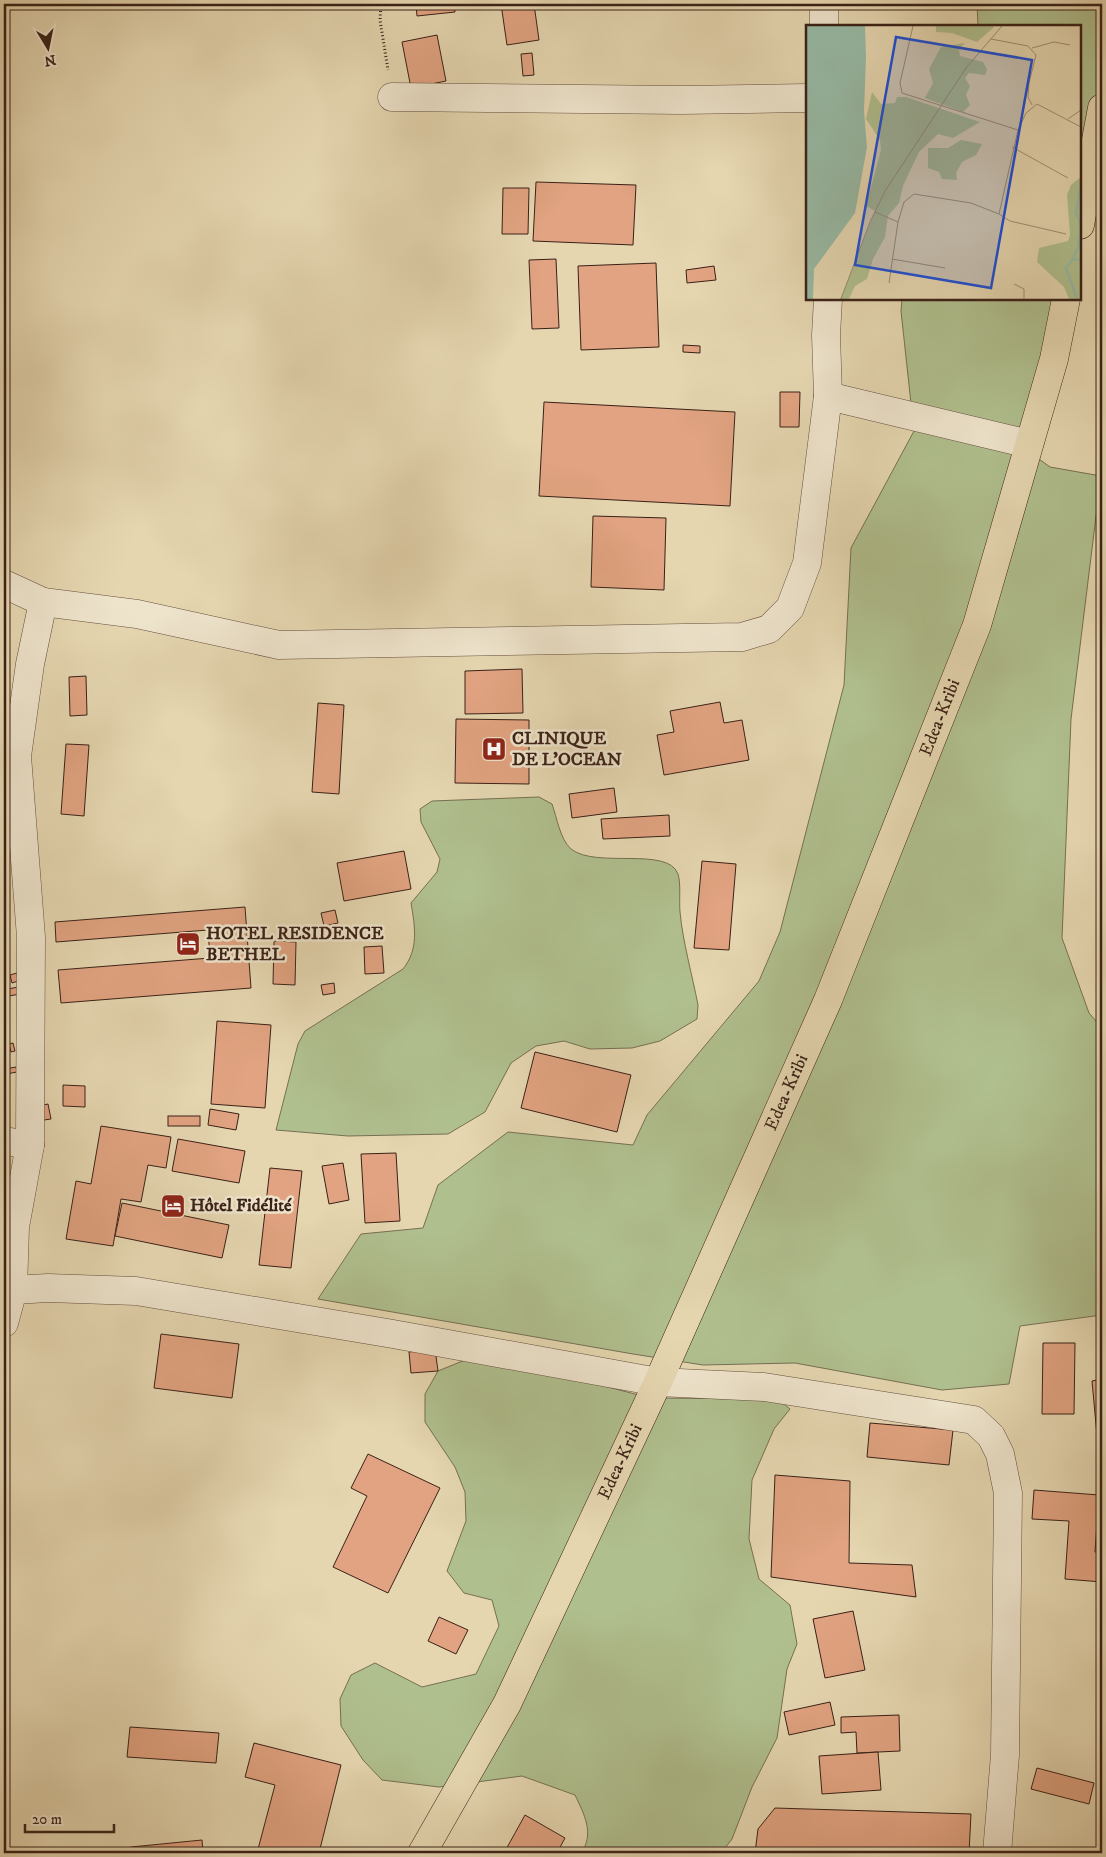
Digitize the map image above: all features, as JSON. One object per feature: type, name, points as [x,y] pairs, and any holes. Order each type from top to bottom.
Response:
[{"type":"highway","points":[[1081,220],[1102,108]]},
{"type":"highway","name":"Edea-Kribi","points":[[422,1853],[507,1704],[658,1382],[828,1000],[977,625],[1054,359],[1066,300]]},
{"type":"street","points":[[824,4],[824,25]]},
{"type":"street","points":[[392,97],[682,100],[806,98]]},
{"type":"street","points":[[4,584],[43,602],[137,614],[280,645],[742,637],[769,629],[790,608],[807,563],[828,396],[826,335],[828,300]]},
{"type":"street","points":[[828,396],[1029,444]]},
{"type":"street","points":[[4,1323],[13,1290],[17,1143],[31,937],[17,756],[30,664],[43,602]]},
{"type":"street","points":[[13,1290],[48,1288],[136,1291],[393,1334],[658,1382],[764,1387],[974,1420],[991,1436],[1000,1454],[1008,1493],[1004,1755],[997,1853]]},
{"type":"path","points":[[381,4],[380,20],[392,97]]},
{"type":"green space","points":[[977,4],[1102,4],[1102,124],[1081,242],[1081,25],[978,25]]},
{"type":"green space","points":[[902,300],[1069,300],[1028,451],[1050,467],[1101,476],[1071,719],[1062,938],[1089,1013],[1102,1028],[1102,1315],[1020,1326],[1009,1384],[942,1390],[795,1363],[703,1365],[318,1299],[361,1234],[423,1228],[438,1185],[508,1132],[633,1145],[647,1115],[759,981],[780,932],[844,685],[851,548],[914,431],[901,311]]},
{"type":"green space","points":[[539,797],[552,804],[561,834],[571,849],[582,855],[597,857],[661,861],[672,866],[678,874],[681,924],[698,1005],[697,1019],[660,1041],[632,1048],[590,1049],[564,1041],[536,1046],[511,1063],[485,1112],[448,1134],[348,1136],[276,1130],[298,1044],[305,1031],[403,969],[412,954],[414,946],[414,921],[411,903],[437,872],[440,859],[421,822],[420,809],[432,801]]},
{"type":"green space","points":[[470,1358],[566,1376],[650,1398],[766,1399],[780,1401],[790,1409],[774,1429],[752,1480],[749,1539],[759,1579],[790,1605],[797,1644],[787,1669],[777,1738],[752,1787],[732,1839],[721,1853],[581,1853],[585,1846],[588,1831],[585,1817],[575,1795],[522,1776],[439,1787],[382,1780],[363,1760],[341,1726],[340,1699],[351,1675],[375,1663],[422,1687],[476,1674],[499,1626],[492,1600],[464,1593],[447,1571],[466,1521],[465,1492],[455,1467],[425,1422],[425,1394],[438,1371]]},
{"type":"building","points":[[416,4],[454,4],[455,12],[417,16]]},
{"type":"building","points":[[501,4],[534,4],[539,40],[507,45]]},
{"type":"building","points":[[437,35],[446,81],[411,88],[402,42]]},
{"type":"building","points":[[532,53],[534,75],[523,76],[521,54]]},
{"type":"building","points":[[536,182],[636,185],[633,245],[533,241]]},
{"type":"building","points":[[503,188],[529,188],[528,234],[502,234]]},
{"type":"building","points":[[556,259],[559,328],[532,329],[529,260]]},
{"type":"building","points":[[656,263],[659,347],[581,350],[578,266]]},
{"type":"building","points":[[714,266],[716,280],[687,283],[686,270]]},
{"type":"building","points":[[683,345],[700,346],[700,353],[683,352]]},
{"type":"building","points":[[780,392],[800,392],[799,427],[780,427]]},
{"type":"building","points":[[544,402],[735,412],[730,506],[539,496]]},
{"type":"building","points":[[593,516],[666,518],[664,590],[591,587]]},
{"type":"building","points":[[522,669],[523,713],[465,714],[465,671]]},
{"type":"building","points":[[86,676],[87,715],[70,716],[69,677]]},
{"type":"building","points":[[720,702],[724,723],[742,720],[749,760],[664,775],[657,735],[674,732],[670,711]]},
{"type":"building","points":[[318,703],[344,705],[339,794],[312,792]]},
{"type":"building","points":[[456,719],[529,720],[529,784],[455,783]]},
{"type":"building","points":[[66,744],[89,745],[84,816],[61,814]]},
{"type":"building","points":[[614,788],[617,812],[572,818],[569,794]]},
{"type":"building","points":[[669,815],[670,836],[603,839],[601,819]]},
{"type":"building","points":[[404,851],[411,889],[344,901],[337,863]]},
{"type":"building","points":[[702,861],[736,864],[729,950],[694,948]]},
{"type":"building","points":[[245,907],[251,988],[61,1003],[58,970],[210,958],[208,930],[56,942],[55,922]]},
{"type":"building","points":[[335,910],[338,923],[324,926],[321,913]]},
{"type":"building","points":[[274,941],[296,942],[295,985],[273,984]]},
{"type":"building","points":[[382,946],[384,973],[365,974],[364,947]]},
{"type":"building","points":[[17,973],[18,981],[12,983],[10,975]]},
{"type":"building","points":[[334,983],[335,993],[323,995],[321,985]]},
{"type":"building","points":[[18,987],[20,994],[9,996],[8,989]]},
{"type":"building","points":[[217,1021],[271,1025],[265,1108],[211,1104]]},
{"type":"building","points":[[13,1043],[15,1051],[11,1052],[9,1044]]},
{"type":"building","points":[[535,1052],[631,1075],[617,1132],[521,1108]]},
{"type":"building","points":[[16,1067],[17,1072],[6,1074],[5,1069]]},
{"type":"building","points":[[63,1085],[85,1086],[85,1107],[63,1106]]},
{"type":"building","points":[[48,1104],[51,1119],[37,1121],[34,1107]]},
{"type":"building","points":[[210,1109],[239,1114],[236,1130],[208,1125]]},
{"type":"building","points":[[168,1116],[200,1116],[200,1126],[168,1126]]},
{"type":"building","points":[[101,1126],[171,1137],[166,1168],[148,1165],[141,1202],[121,1199],[113,1246],[66,1239],[76,1181],[91,1184]]},
{"type":"building","points":[[178,1139],[245,1151],[239,1183],[172,1171]]},
{"type":"building","points":[[396,1153],[400,1221],[365,1223],[361,1154]]},
{"type":"building","points":[[343,1163],[349,1200],[329,1204],[322,1166]]},
{"type":"building","points":[[270,1168],[302,1171],[291,1268],[259,1265]]},
{"type":"building","points":[[122,1203],[229,1225],[222,1258],[115,1236]]},
{"type":"building","points":[[161,1334],[239,1344],[232,1398],[154,1388]]},
{"type":"building","points":[[1043,1343],[1075,1343],[1074,1414],[1042,1414]]},
{"type":"building","points":[[435,1349],[438,1371],[411,1373],[409,1352]]},
{"type":"building","points":[[1102,1379],[1102,1468],[1100,1468],[1092,1381]]},
{"type":"building","points":[[870,1423],[953,1430],[949,1465],[867,1457]]},
{"type":"building","points":[[368,1454],[440,1488],[388,1593],[333,1567],[367,1496],[351,1488]]},
{"type":"building","points":[[775,1475],[850,1481],[849,1563],[912,1565],[916,1597],[771,1577]]},
{"type":"building","points":[[1034,1490],[1099,1495],[1095,1552],[1102,1552],[1102,1582],[1065,1579],[1069,1521],[1032,1519]]},
{"type":"building","points":[[853,1611],[865,1670],[825,1678],[813,1619]]},
{"type":"building","points":[[439,1617],[468,1630],[456,1654],[428,1641]]},
{"type":"building","points":[[830,1702],[835,1725],[789,1735],[784,1712]]},
{"type":"building","points":[[899,1715],[900,1751],[857,1753],[856,1732],[841,1733],[841,1717]]},
{"type":"building","points":[[130,1727],[219,1733],[216,1763],[127,1757]]},
{"type":"building","points":[[254,1743],[341,1765],[319,1853],[257,1853],[275,1785],[245,1777]]},
{"type":"building","points":[[878,1752],[881,1790],[822,1794],[819,1756]]},
{"type":"building","points":[[1037,1768],[1094,1783],[1089,1804],[1031,1789]]},
{"type":"building","points":[[775,1808],[971,1814],[969,1853],[755,1853],[758,1829]]},
{"type":"building","points":[[525,1815],[565,1838],[557,1853],[504,1853]]},
{"type":"building","points":[[202,1840],[203,1853],[131,1853],[131,1847]]},
{"type":"place","name":"CLINIQUE DE L'OCEAN","points":[[494,749]]},
{"type":"place","name":"HOTEL RESIDENCE BETHEL","points":[[188,944]]},
{"type":"place","name":"Hôtel Fidélité","points":[[173,1206]]}]
